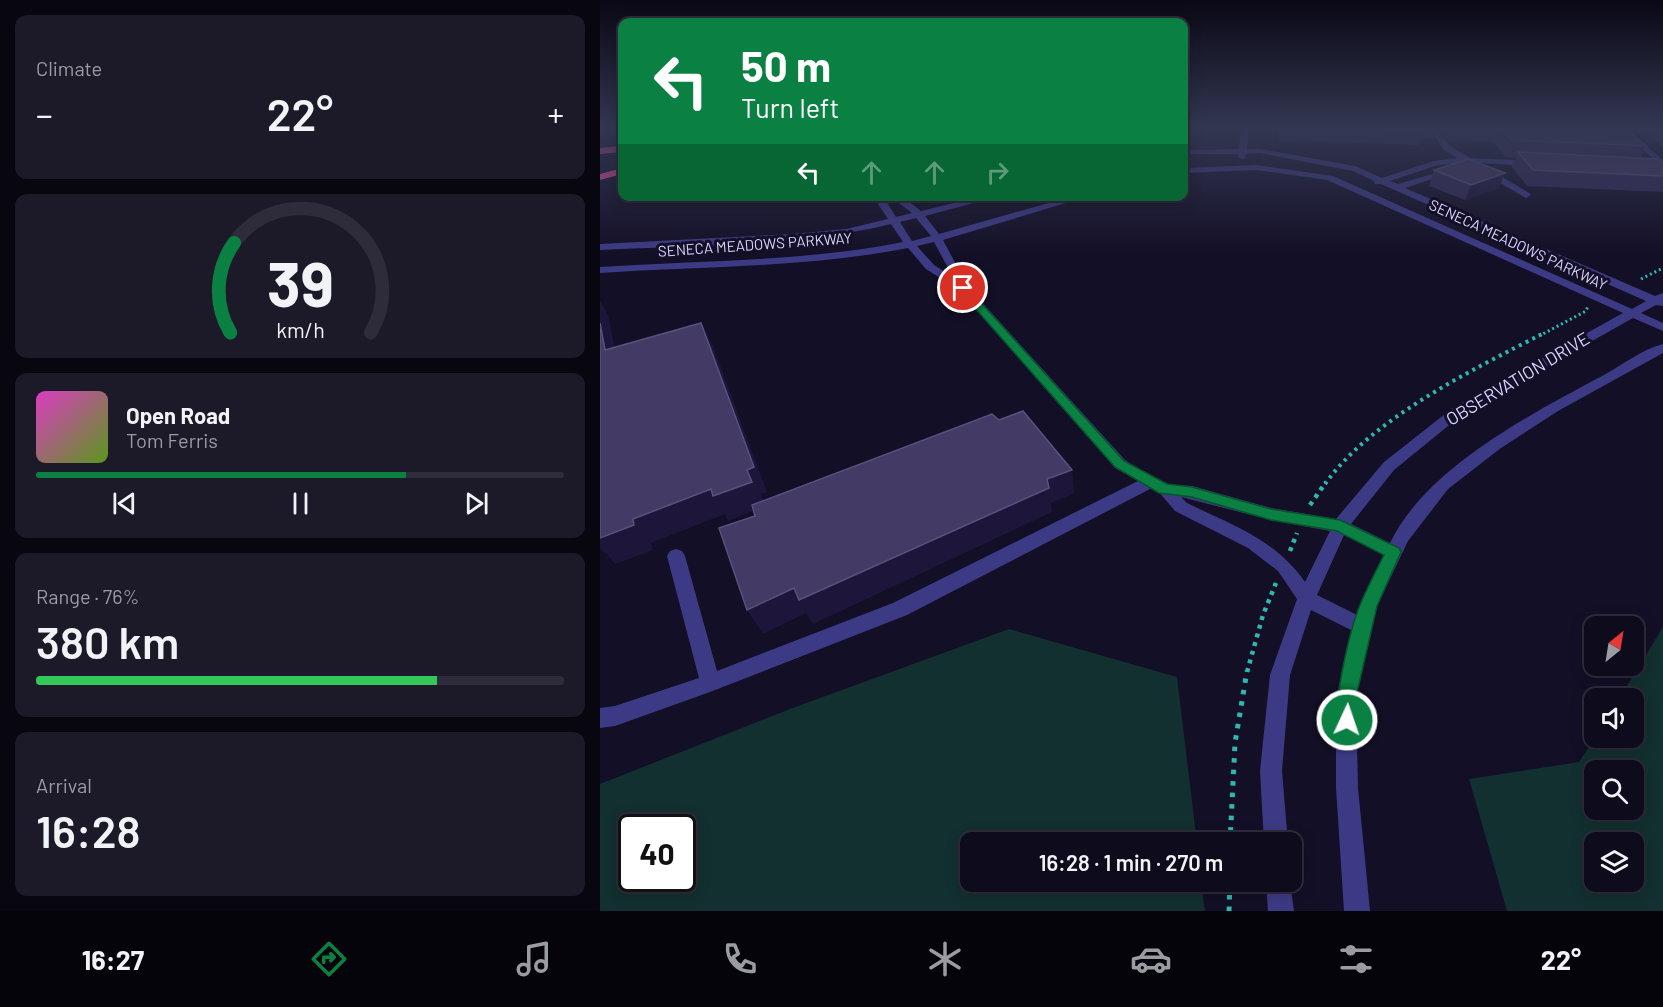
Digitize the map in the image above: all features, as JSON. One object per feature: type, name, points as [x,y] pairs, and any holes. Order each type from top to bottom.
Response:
[{"type":"highway","points":[[600,177],[618,172]]},
{"type":"street","name":"SENECA MEADOWS PARKWAY","points":[[1289,171],[1330,178],[1373,195],[1663,327]]},
{"type":"street","name":"SENECA MEADOWS PARKWAY","points":[[1358,171],[1660,300]]},
{"type":"street","points":[[1357,189],[1413,171]]},
{"type":"street","points":[[1373,195],[1448,171]]},
{"type":"street","points":[[1485,171],[1526,195]]},
{"type":"street","points":[[885,201],[883,204],[909,243],[930,267],[963,288],[1120,464],[1157,486],[1181,507],[1254,543],[1284,566],[1306,598],[1363,627]]},
{"type":"street","points":[[907,201],[955,267],[963,288]]},
{"type":"street","name":"SENECA MEADOWS PARKWAY","points":[[600,247],[846,232],[977,201]]},
{"type":"street","name":"SENECA MEADOWS PARKWAY","points":[[600,270],[787,261],[855,254],[935,238],[1067,201]]},
{"type":"street","name":"OBSERVATION DRIVE","points":[[1275,832],[1271,771],[1280,675],[1306,598],[1340,526],[1389,466],[1460,410],[1632,313],[1660,300]]},
{"type":"street","points":[[1357,911],[1347,788],[1346,697],[1368,606],[1401,537],[1442,485],[1496,444],[1553,408],[1663,348]]},
{"type":"street","points":[[600,718],[615,716],[710,683],[900,609],[1157,486],[1192,492],[1271,514],[1340,526],[1394,552]]},
{"type":"street","points":[[676,556],[710,683]]},
{"type":"street","points":[[1279,892],[1281,911]]},
{"type":"path","points":[[1229,911],[1230,892]]},
{"type":"green space","points":[[1663,627],[1663,911],[1507,911],[1469,779],[1579,762],[1588,748],[1644,748],[1644,688],[1626,688],[1633,676],[1644,676],[1644,658]]},
{"type":"green space","points":[[1009,629],[1177,677],[1196,832],[960,832],[960,892],[1202,892],[1205,911],[600,911],[600,784],[790,709]]},
{"type":"building","points":[[1435,171],[1498,171],[1505,173],[1471,185]]},
{"type":"building","points":[[1544,171],[1663,171],[1663,176]]},
{"type":"building","points":[[600,323],[605,350],[701,323],[754,467],[747,470],[752,482],[713,496],[711,489],[633,519],[634,525],[600,538]]},
{"type":"building","points":[[1023,411],[1072,470],[1047,479],[1049,488],[799,600],[794,588],[747,610],[719,528],[755,516],[752,505],[992,414],[999,420]]},
{"type":"route","points":[[963,288],[1120,464],[1138,476],[1164,489],[1192,492],[1271,514],[1340,526],[1394,552],[1368,606],[1346,697],[1347,720]]}]
